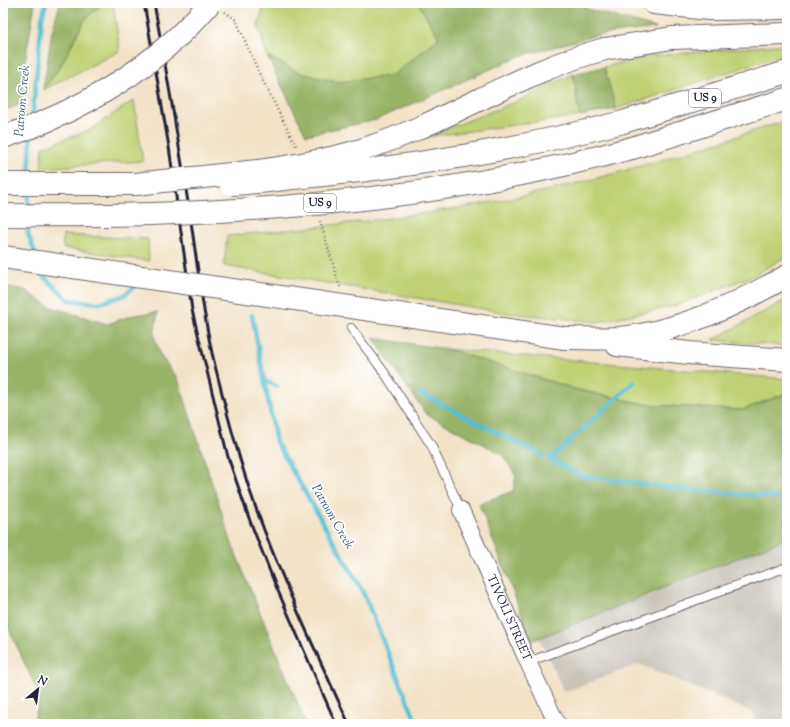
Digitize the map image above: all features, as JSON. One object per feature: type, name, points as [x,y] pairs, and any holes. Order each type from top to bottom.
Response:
[{"type":"main road","points":[[3,136],[44,122],[70,110],[121,81],[165,48],[210,3]]},
{"type":"main road","points":[[654,3],[709,9],[787,8]]},
{"type":"main road","points":[[136,184],[281,168],[362,149],[404,133],[543,70],[605,49],[672,38],[787,34]]},
{"type":"main road","name":"US 9","points":[[3,184],[206,185],[362,171],[495,151],[623,122],[787,72]]},
{"type":"main road","name":"US 9","points":[[3,215],[174,214],[263,209],[338,202],[414,192],[572,163],[632,148],[787,99]]},
{"type":"main road","points":[[3,257],[565,338],[674,352],[787,360]]},
{"type":"main road","points":[[565,338],[619,338],[671,328],[719,310],[787,276]]},
{"type":"street","name":"TIVOLI STREET","points":[[461,510],[557,724]]},
{"type":"lane","points":[[351,328],[384,372],[431,445],[461,510]]},
{"type":"lane","points":[[528,662],[787,566]]},
{"type":"shaded area","points":[[787,521],[787,724],[757,724],[752,712],[639,664],[564,692],[494,539]]},
{"type":"green space","points":[[3,3],[35,3],[24,67],[21,104],[3,111]]},
{"type":"green space","points":[[60,3],[104,3],[85,19],[60,67],[43,90],[52,31]]},
{"type":"green space","points":[[104,3],[113,3],[120,51],[43,90],[60,67],[85,19]]},
{"type":"green space","points":[[265,3],[418,3],[439,38],[393,75],[337,82],[300,73],[267,56],[258,25]]},
{"type":"green space","points":[[418,3],[573,3],[591,10],[656,28],[597,35],[520,56],[376,120],[306,135],[267,56],[300,73],[337,82],[393,75],[439,38]]},
{"type":"green space","points":[[787,44],[787,53],[616,109],[604,67],[650,56]]},
{"type":"green space","points":[[604,67],[616,109],[580,116],[573,74]]},
{"type":"green space","points":[[573,74],[580,116],[426,137],[518,101]]},
{"type":"green space","points":[[134,100],[143,161],[41,168],[43,147],[90,130]]},
{"type":"green space","points":[[787,120],[787,256],[755,275],[675,306],[597,322],[507,313],[224,266],[227,236],[327,226],[460,208],[493,202],[567,186],[641,166]]},
{"type":"green space","points":[[63,235],[148,239],[149,261],[63,248]]},
{"type":"green space","points":[[3,286],[25,290],[48,306],[107,324],[134,315],[158,312],[154,335],[160,355],[178,379],[233,547],[306,724],[33,724],[40,697],[3,616]]},
{"type":"green space","points":[[787,299],[787,346],[713,340]]},
{"type":"green space","points":[[373,338],[446,349],[578,390],[650,405],[742,410],[787,393],[787,538],[532,641],[479,504],[513,491],[516,476],[502,454],[426,414]]},
{"type":"green space","points":[[446,349],[787,379],[787,393],[742,410],[650,405],[578,390]]},
{"type":"waterway","name":"Patroon Creek","points":[[32,120],[42,18],[46,3]]},
{"type":"waterway","name":"Patroon Creek","points":[[29,178],[31,134]]},
{"type":"waterway","name":"Patroon Creek","points":[[28,210],[29,190]]},
{"type":"waterway","name":"Patroon Creek","points":[[28,222],[28,234],[36,255]]},
{"type":"waterway","name":"Patroon Creek","points":[[41,269],[44,277],[69,300],[99,303],[123,296],[138,284]]},
{"type":"waterway","name":"Patroon Creek","points":[[252,315],[276,442],[363,592],[417,724]]},
{"type":"waterway","points":[[264,381],[277,386]]},
{"type":"waterway","points":[[550,459],[634,382]]},
{"type":"waterway","points":[[420,393],[583,476],[683,489],[787,498]]},
{"type":"railway","points":[[144,3],[169,147],[192,310],[228,457],[250,521],[275,584],[336,724]]},
{"type":"railway","points":[[154,3],[182,162],[205,318],[212,353],[239,457],[261,521],[296,609],[349,724]]}]
